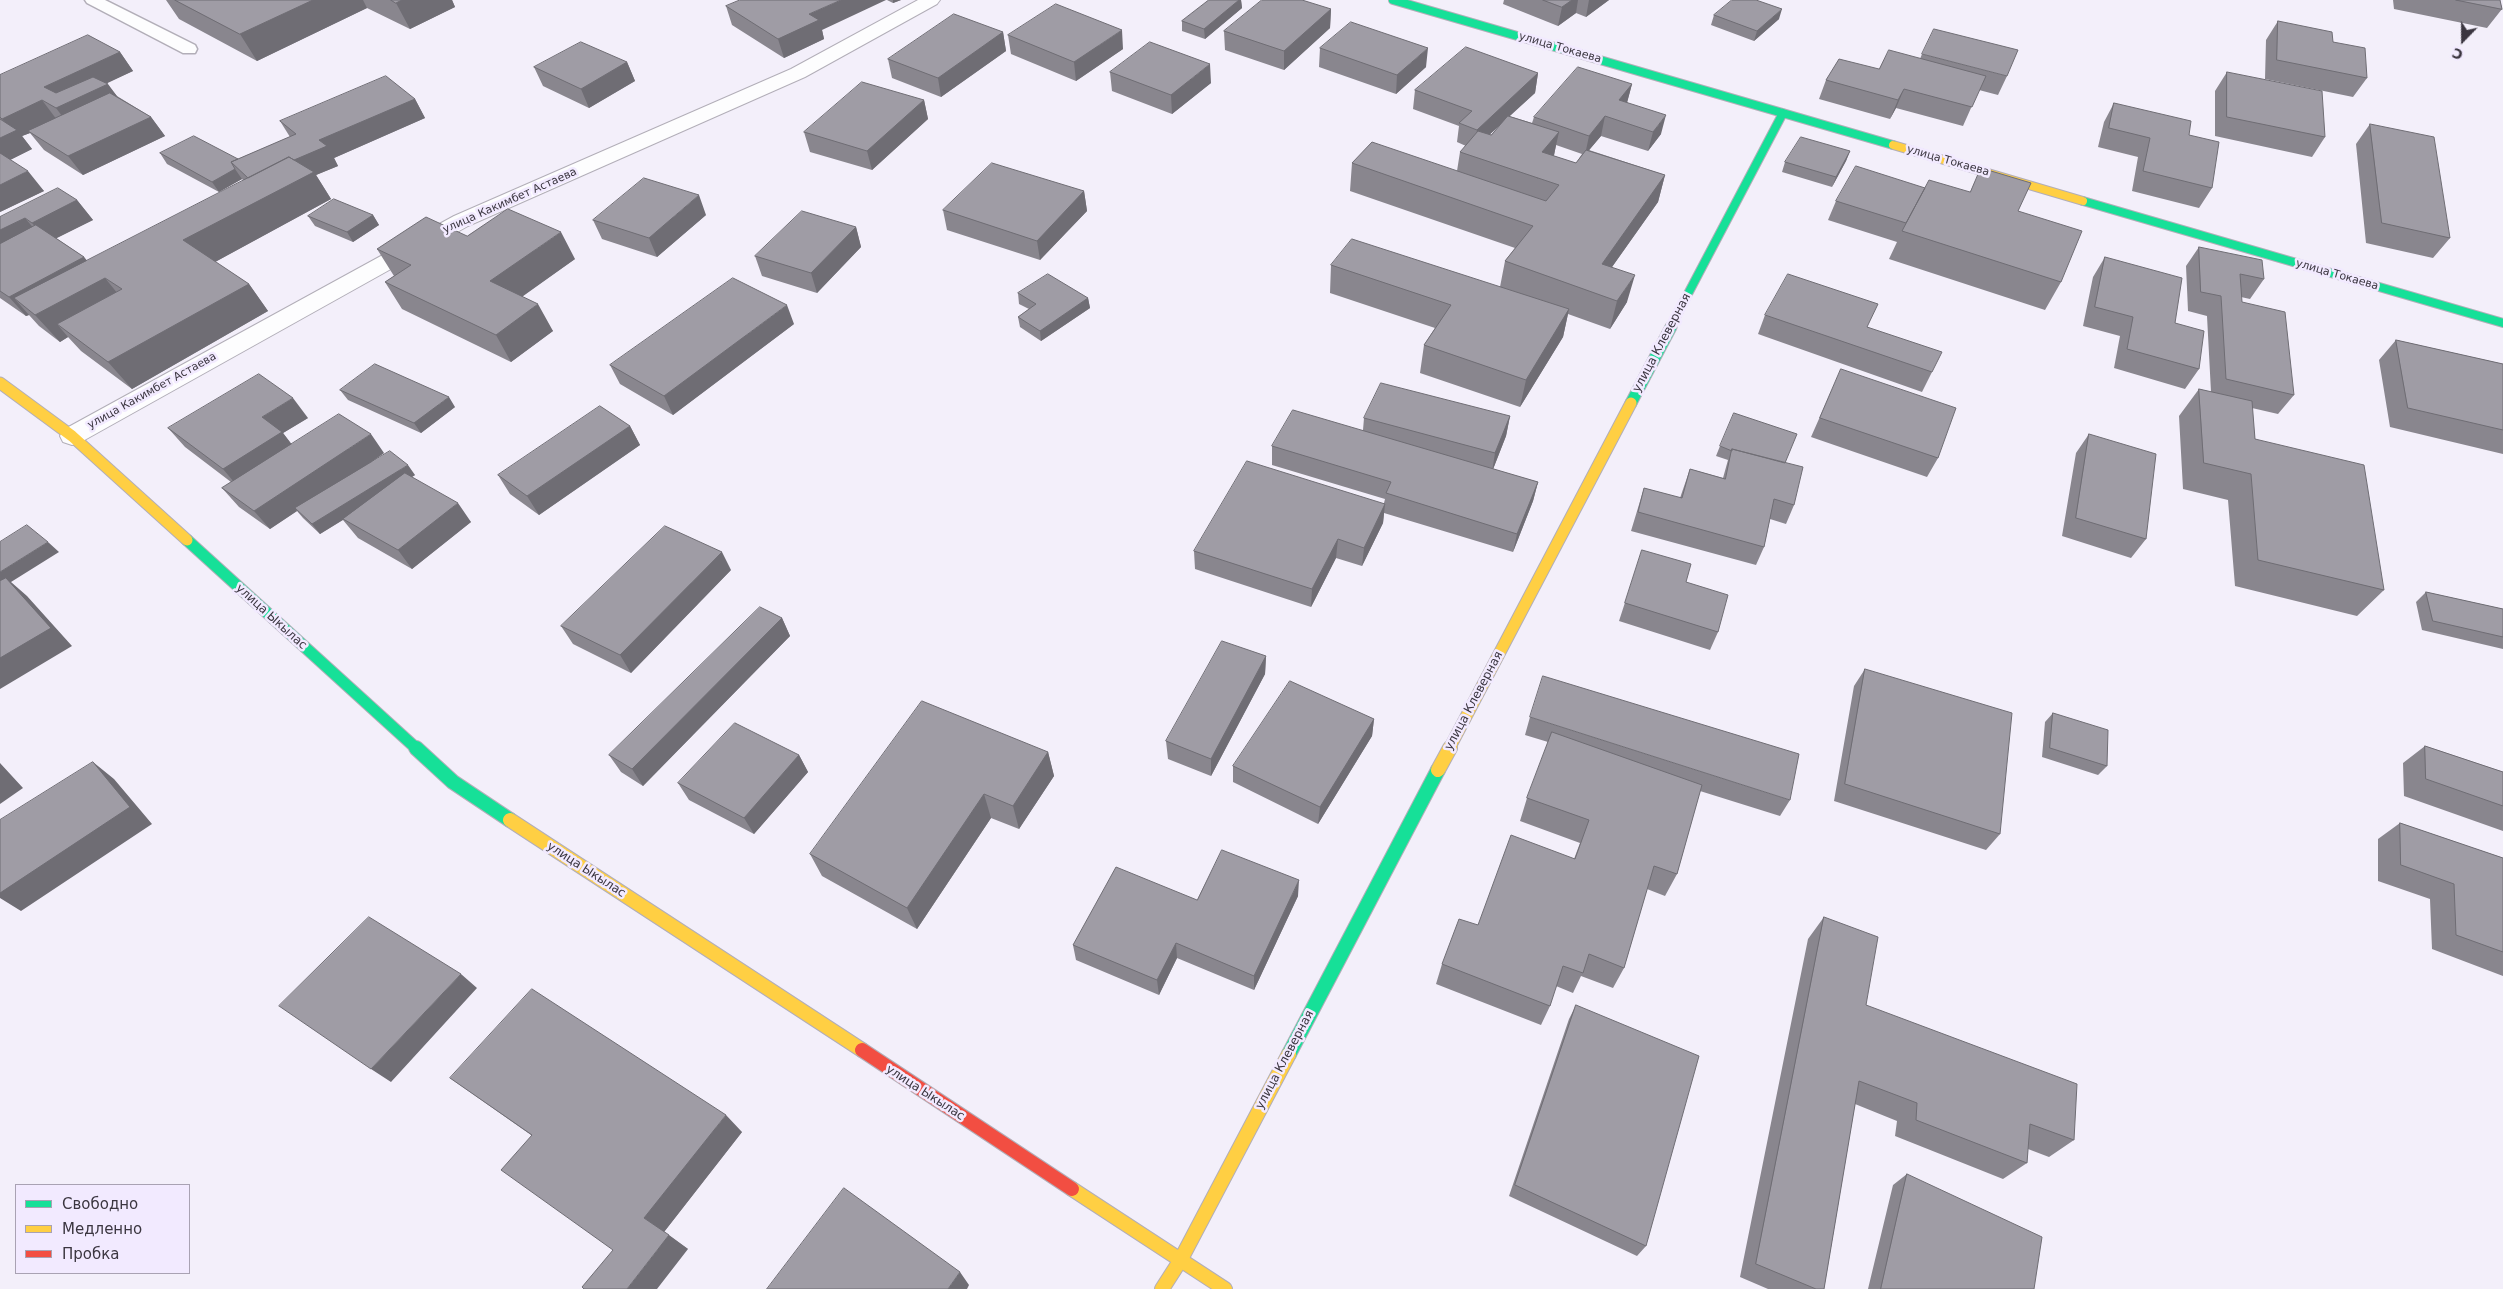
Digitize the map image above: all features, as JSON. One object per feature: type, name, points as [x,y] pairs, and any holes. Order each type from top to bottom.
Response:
[{"type":"street","name":"улица Какимбет Астаева","points":[[72,436],[461,221],[798,73],[931,0]]},
{"type":"street","name":"улица Токаева","points":[[1394,0],[2503,323]]},
{"type":"street","name":"улица Клеверная","points":[[1162,1289],[1180,1260],[1783,113]]},
{"type":"street","name":"улица Ыкылас","points":[[0,383],[72,436],[453,782],[1225,1289]]},
{"type":"lane","points":[[92,0],[189,49]]},
{"type":"building","points":[[175,0],[313,0],[240,34]]},
{"type":"building","points":[[391,0],[402,0],[396,3]]},
{"type":"building","points":[[740,0],[841,0],[809,14],[819,20],[778,39],[726,6]]},
{"type":"building","points":[[1209,0],[1239,0],[1204,29],[1182,21]]},
{"type":"building","points":[[1262,0],[1302,0],[1331,9],[1284,51],[1224,31]]},
{"type":"building","points":[[1543,0],[1572,0],[1562,7]]},
{"type":"building","points":[[1732,0],[1756,0],[1782,9],[1757,31],[1714,15]]},
{"type":"building","points":[[2456,0],[2500,0],[2502,9]]},
{"type":"building","points":[[1056,4],[1122,30],[1074,62],[1008,35]]},
{"type":"building","points":[[954,14],[1003,32],[938,78],[888,59]]},
{"type":"building","points":[[2278,21],[2332,32],[2333,42],[2365,48],[2367,78],[2277,60]]},
{"type":"building","points":[[1351,22],[1428,48],[1397,75],[1320,48]]},
{"type":"building","points":[[1934,29],[2018,50],[2007,76],[1922,54]]},
{"type":"building","points":[[88,35],[120,52],[44,87],[56,93],[93,77],[108,84],[56,108],[42,100],[2,119],[0,117],[0,75]]},
{"type":"building","points":[[581,42],[627,62],[581,89],[534,67]]},
{"type":"building","points":[[1150,42],[1210,64],[1171,95],[1110,72]]},
{"type":"building","points":[[1466,47],[1538,73],[1477,130],[1459,123],[1472,111],[1415,90]]},
{"type":"building","points":[[1889,50],[1986,76],[1972,107],[1904,89],[1898,100],[1826,80],[1839,59],[1879,69]]},
{"type":"building","points":[[1578,67],[1632,84],[1619,100],[1666,115],[1653,132],[1605,116],[1589,136],[1534,117]]},
{"type":"building","points":[[2227,72],[2322,91],[2325,137],[2227,117]]},
{"type":"building","points":[[386,76],[415,99],[319,140],[327,146],[294,160],[289,157],[248,178],[231,162],[296,134],[280,121]]},
{"type":"building","points":[[862,82],[924,100],[867,151],[804,132]]},
{"type":"building","points":[[110,93],[151,117],[68,156],[28,131]]},
{"type":"building","points":[[2114,103],[2191,121],[2189,135],[2219,142],[2212,188],[2143,171],[2150,138],[2109,128]]},
{"type":"building","points":[[1508,116],[1559,132],[1542,152],[1576,163],[1586,150],[1665,175],[1602,264],[1635,275],[1617,301],[1505,261],[1533,226],[1352,163],[1372,142],[1546,201],[1559,185],[1460,152],[1478,131],[1491,135]]},
{"type":"building","points":[[0,119],[17,130],[0,138]]},
{"type":"building","points":[[2370,124],[2434,137],[2450,238],[2382,223]]},
{"type":"building","points":[[194,136],[238,159],[231,162],[235,169],[212,182],[160,153]]},
{"type":"building","points":[[1801,137],[1850,151],[1836,177],[1785,162]]},
{"type":"building","points":[[0,153],[28,171],[0,185]]},
{"type":"building","points":[[289,157],[314,172],[183,240],[249,284],[108,362],[57,324],[122,289],[105,278],[35,315],[14,298]]},
{"type":"building","points":[[992,163],[1084,191],[1037,241],[943,210]]},
{"type":"building","points":[[1856,166],[1925,188],[1906,223],[1836,201]]},
{"type":"building","points":[[1981,168],[2031,183],[2018,211],[2082,231],[2061,282],[1902,231],[1929,180],[1970,192]]},
{"type":"building","points":[[644,178],[699,195],[649,238],[593,220]]},
{"type":"building","points":[[58,188],[77,200],[32,223],[25,218],[0,230],[0,217]]},
{"type":"building","points":[[334,199],[373,215],[347,232],[308,216]]},
{"type":"building","points":[[508,209],[561,232],[490,281],[538,304],[496,335],[385,282],[411,265],[377,249],[426,217],[467,236]]},
{"type":"building","points":[[802,211],[856,227],[811,273],[755,256]]},
{"type":"building","points":[[36,225],[84,257],[9,297],[0,291],[0,244]]},
{"type":"building","points":[[1352,239],[1569,309],[1526,380],[1424,345],[1451,305],[1331,265]]},
{"type":"building","points":[[2199,247],[2262,260],[2264,279],[2240,274],[2242,302],[2285,312],[2294,395],[2226,379],[2221,296],[2201,292]]},
{"type":"building","points":[[2105,257],[2182,278],[2175,323],[2204,331],[2199,369],[2127,349],[2133,317],[2095,307]]},
{"type":"building","points":[[1048,274],[1088,298],[1040,331],[1018,317],[1036,304],[1018,293]]},
{"type":"building","points":[[1788,274],[1878,304],[1867,327],[1942,352],[1932,372],[1765,315]]},
{"type":"building","points":[[733,278],[787,305],[664,396],[610,365]]},
{"type":"building","points":[[2396,340],[2503,364],[2503,430],[2408,408]]},
{"type":"building","points":[[375,364],[449,397],[414,423],[340,390]]},
{"type":"building","points":[[1841,369],[1956,408],[1938,458],[1820,418]]},
{"type":"building","points":[[259,374],[293,398],[262,417],[282,432],[223,469],[168,428]]},
{"type":"building","points":[[1381,383],[1510,416],[1495,453],[1364,418]]},
{"type":"building","points":[[2199,389],[2252,401],[2255,439],[2364,465],[2384,590],[2258,560],[2251,474],[2204,463]]},
{"type":"building","points":[[600,406],[630,426],[527,496],[498,475]]},
{"type":"building","points":[[1293,410],[1538,482],[1517,534],[1386,493],[1391,482],[1272,446]]},
{"type":"building","points":[[1734,413],[1797,434],[1785,463],[1732,449],[1732,451],[1720,446]]},
{"type":"building","points":[[339,414],[371,434],[254,511],[222,488]]},
{"type":"building","points":[[2089,434],[2156,454],[2146,539],[2076,518]]},
{"type":"building","points":[[1732,449],[1803,467],[1794,505],[1774,499],[1764,547],[1638,512],[1644,488],[1682,498],[1690,469],[1725,479]]},
{"type":"building","points":[[390,451],[408,465],[312,524],[295,508]]},
{"type":"building","points":[[1247,461],[1385,504],[1364,548],[1338,539],[1312,589],[1194,551]]},
{"type":"building","points":[[405,473],[458,503],[398,550],[343,519]]},
{"type":"building","points":[[27,525],[48,542],[0,572],[0,542]]},
{"type":"building","points":[[665,526],[722,552],[620,655],[561,626]]},
{"type":"building","points":[[1642,550],[1691,564],[1686,582],[1728,595],[1718,632],[1625,603]]},
{"type":"building","points":[[6,578],[51,628],[0,658],[0,581]]},
{"type":"building","points":[[2426,592],[2503,609],[2503,637],[2433,621]]},
{"type":"building","points":[[760,607],[782,618],[632,769],[609,755]]},
{"type":"building","points":[[1222,641],[1266,656],[1211,759],[1166,741]]},
{"type":"building","points":[[1865,669],[2012,713],[2000,834],[1845,784]]},
{"type":"building","points":[[1543,676],[1799,754],[1790,800],[1530,717]]},
{"type":"building","points":[[1290,681],[1374,719],[1320,807],[1233,766]]},
{"type":"building","points":[[922,701],[1048,752],[1013,806],[984,794],[907,908],[810,854]]},
{"type":"building","points":[[2053,713],[2108,730],[2107,766],[2050,748]]},
{"type":"building","points":[[735,723],[799,755],[744,818],[678,783]]},
{"type":"building","points":[[1552,732],[1702,785],[1677,874],[1654,866],[1624,968],[1589,954],[1583,973],[1563,966],[1550,1006],[1442,964],[1459,919],[1478,925],[1511,835],[1575,859],[1589,820],[1527,798]]},
{"type":"building","points":[[2425,746],[2503,772],[2503,806],[2426,779]]},
{"type":"building","points":[[93,762],[130,807],[0,893],[0,820]]},
{"type":"building","points":[[2400,823],[2503,858],[2503,952],[2456,935],[2454,884],[2401,865]]},
{"type":"building","points":[[1222,850],[1299,880],[1254,976],[1176,943],[1157,980],[1073,945],[1116,867],[1197,900]]},
{"type":"building","points":[[369,917],[461,974],[371,1069],[279,1006]]},
{"type":"building","points":[[1824,917],[1878,937],[1866,1005],[2077,1084],[2074,1140],[2030,1124],[2027,1163],[1916,1120],[1917,1103],[1859,1081],[1824,1289],[1816,1289],[1756,1264]]},
{"type":"building","points":[[532,989],[726,1115],[644,1218],[669,1235],[627,1289],[584,1289],[582,1287],[613,1250],[501,1170],[532,1135],[450,1078]]},
{"type":"building","points":[[1576,1005],[1699,1056],[1646,1246],[1515,1185]]},
{"type":"building","points":[[1907,1174],[2042,1237],[2034,1289],[1881,1289]]},
{"type":"building","points":[[844,1188],[960,1272],[948,1289],[767,1289]]},
{"type":"traffic: fast","points":[[1393,0],[1893,145]]},
{"type":"traffic: fast","points":[[1631,403],[1783,113]]},
{"type":"traffic: fast","points":[[2083,201],[2503,323]]},
{"type":"traffic: fast","points":[[187,540],[453,782],[510,820]]},
{"type":"traffic: fast","points":[[1289,1054],[1438,770]]},
{"type":"traffic: slow","points":[[1893,145],[2083,201]]},
{"type":"traffic: slow","points":[[0,383],[72,436],[187,540]]},
{"type":"traffic: slow","points":[[1438,770],[1631,403]]},
{"type":"traffic: slow","points":[[510,820],[862,1050]]},
{"type":"traffic: slow","points":[[1162,1289],[1180,1261],[1289,1054]]},
{"type":"traffic: slow","points":[[1072,1189],[1225,1289]]},
{"type":"traffic: jam","points":[[862,1050],[1072,1189]]}]
